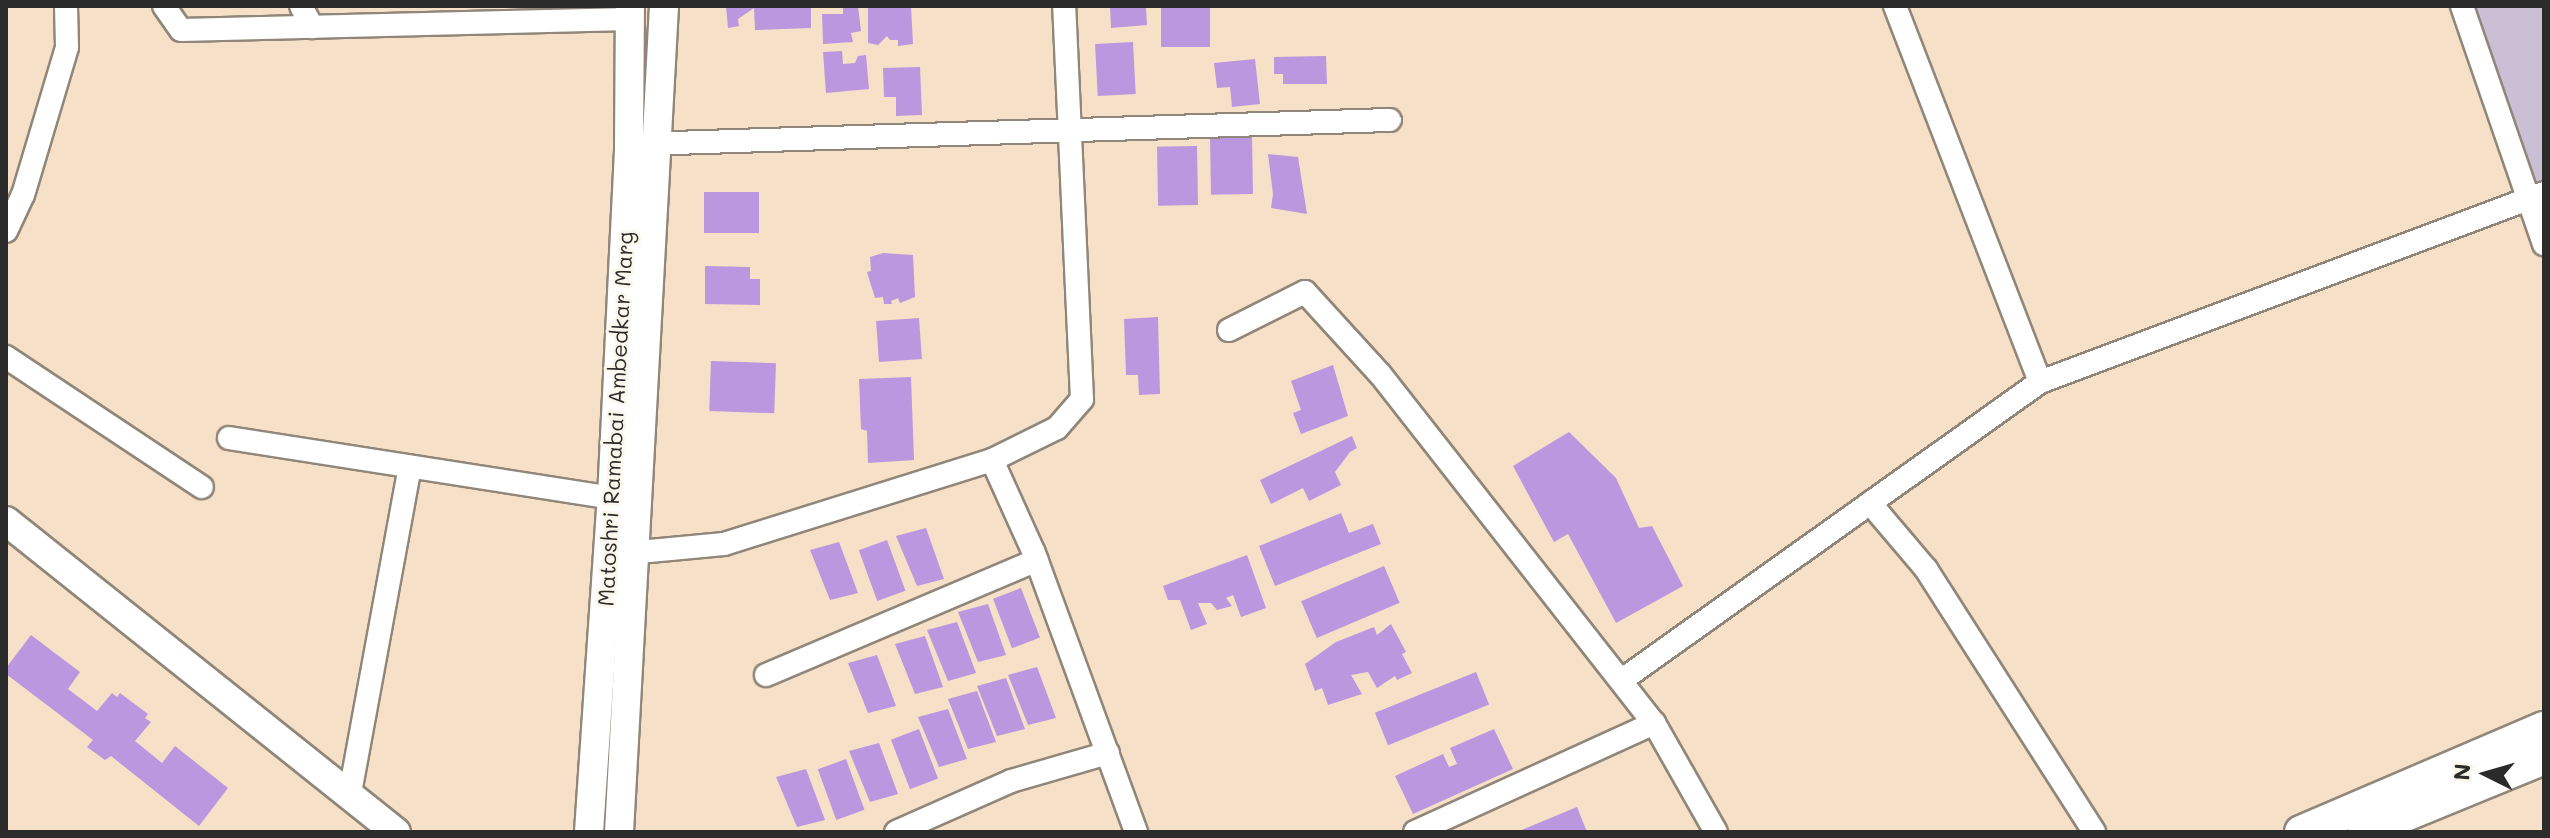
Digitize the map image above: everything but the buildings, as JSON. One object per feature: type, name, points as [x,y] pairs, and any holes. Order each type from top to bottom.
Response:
[{"type":"main road","points":[[2301,832],[2544,728]]},
{"type":"main road","points":[[2364,832],[2544,758]]},
{"type":"street","points":[[6,231],[14,188],[67,47],[66,6]]},
{"type":"street","points":[[164,6],[181,30],[312,27],[468,15],[630,12]]},
{"type":"street","points":[[301,6],[312,27]]},
{"type":"street","points":[[619,832],[622,554],[642,144],[664,6]]},
{"type":"street","points":[[622,554],[724,544],[992,460],[1057,428],[1082,399],[1064,6]]},
{"type":"street","points":[[1895,6],[2040,382]]},
{"type":"street","points":[[2462,6],[2537,196],[2544,244]]},
{"type":"street","name":"Matoshri Ramabai Ambedkar Marg","points":[[589,832],[622,554],[612,498],[642,144],[630,12]]},
{"type":"street","points":[[642,144],[1390,120]]},
{"type":"street","points":[[1622,680],[2040,382],[2537,196]]},
{"type":"street","points":[[1229,330],[1305,292],[1380,374],[1622,680],[1654,723],[1716,832]]},
{"type":"street","points":[[6,357],[202,487]]},
{"type":"street","points":[[229,438],[612,498]]},
{"type":"street","points":[[992,460],[1037,560],[1136,832]]},
{"type":"street","points":[[350,793],[410,466]]},
{"type":"street","points":[[1870,503],[1926,569],[2094,832]]},
{"type":"street","points":[[6,521],[396,832]]},
{"type":"street","points":[[766,675],[1037,560]]},
{"type":"street","points":[[1415,832],[1654,723]]},
{"type":"street","points":[[896,832],[1011,781],[1108,753]]},
{"type":"shaded area","points":[[2454,6],[2544,6],[2544,255]]}]
